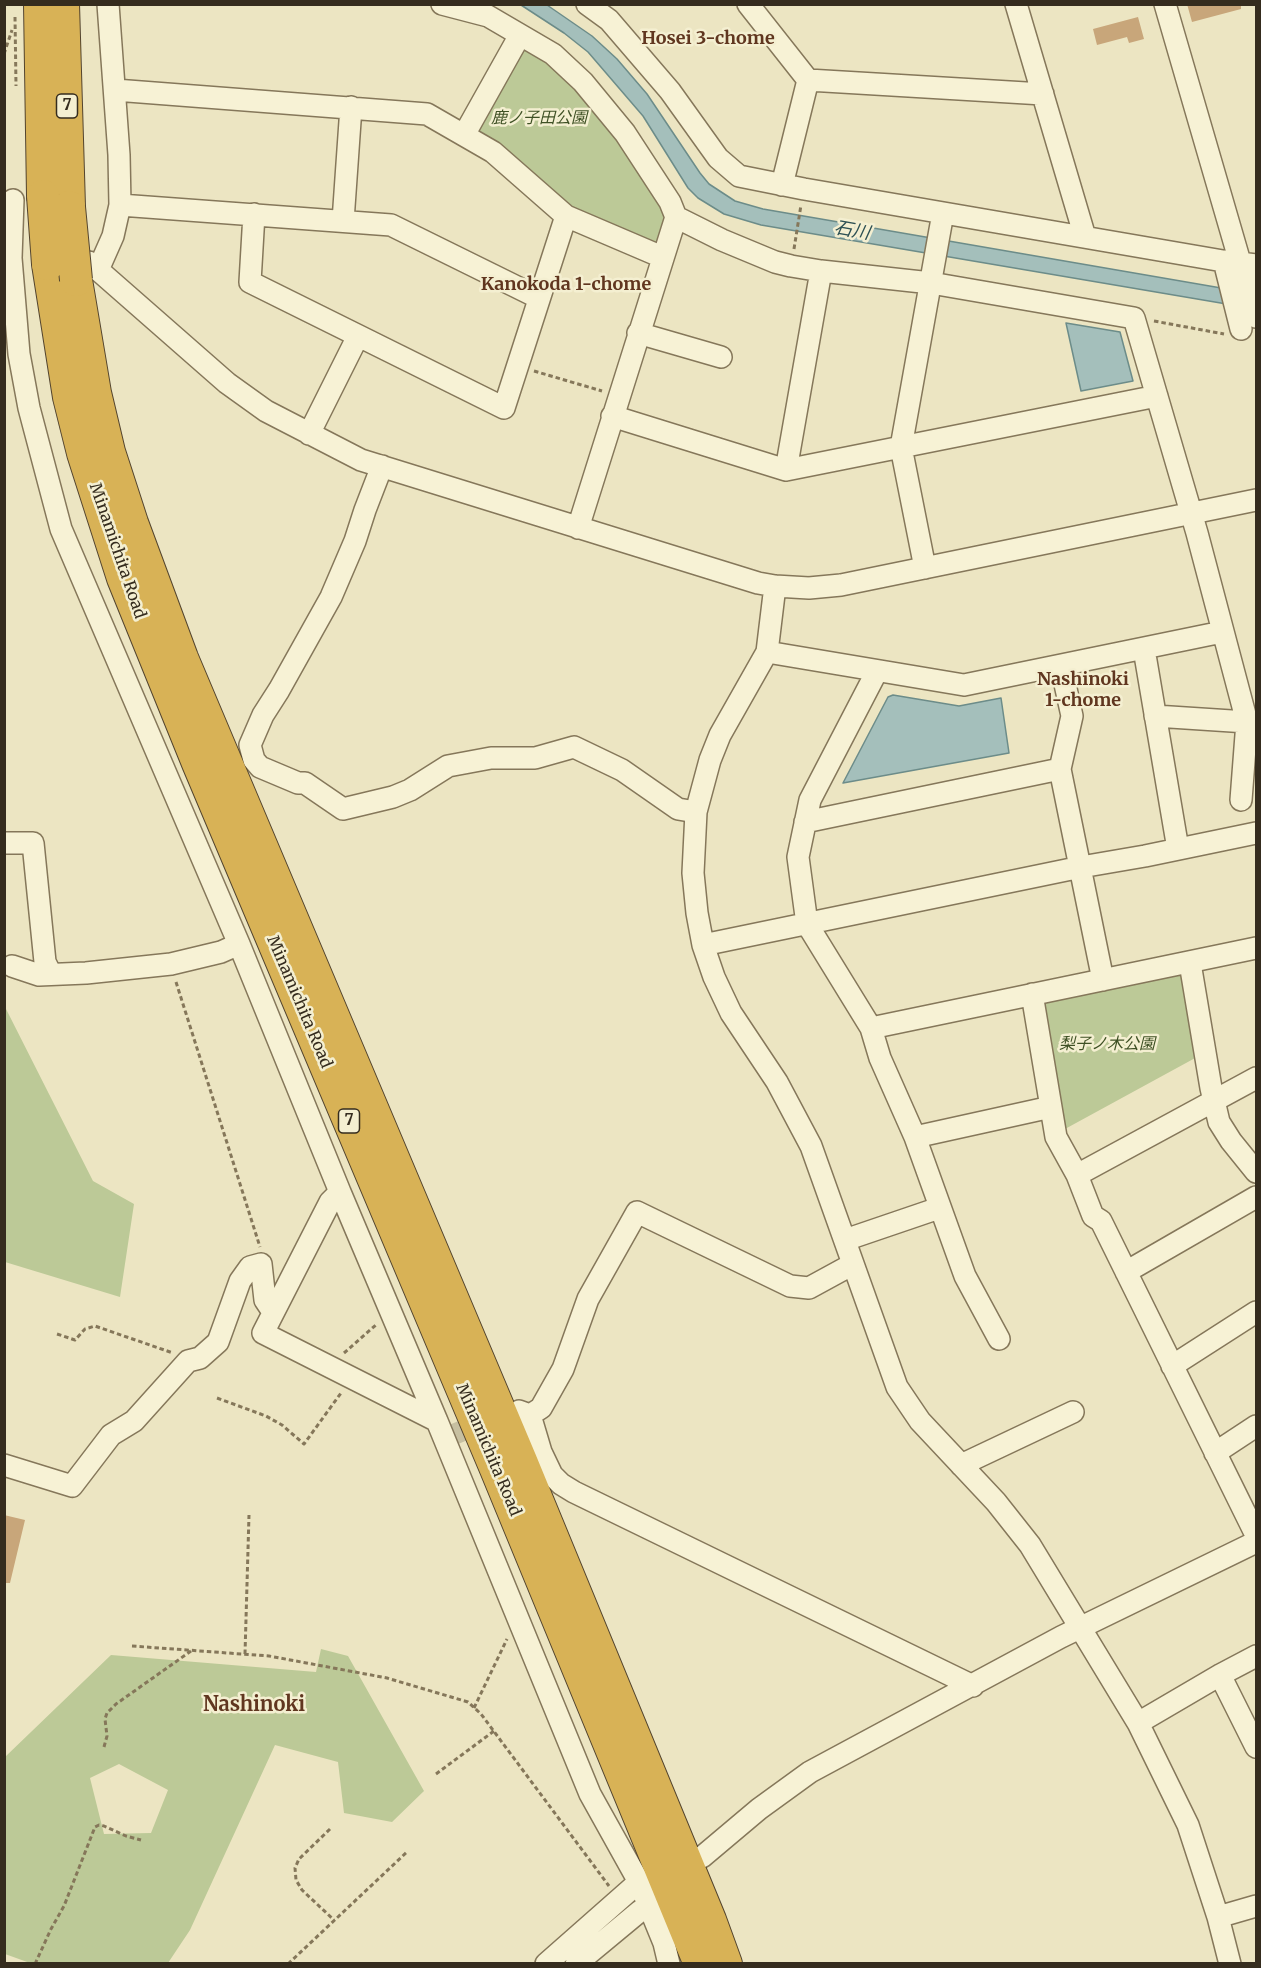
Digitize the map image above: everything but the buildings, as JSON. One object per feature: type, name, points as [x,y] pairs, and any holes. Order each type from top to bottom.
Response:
[{"type":"highway","name":"Minamichita Road","points":[[40,4],[30,200],[48,264],[69,397],[83,453],[123,578],[198,763],[496,1469],[700,1964]]},
{"type":"highway","name":"Minamichita Road","points":[[63,4],[30,200],[88,271],[95,393],[109,452],[132,523],[182,658],[521,1461],[726,1964]]},
{"type":"street","points":[[108,4],[115,90],[120,205],[113,236],[88,271],[227,383],[266,411],[361,459],[758,583],[809,588],[842,585],[1257,500]]},
{"type":"street","points":[[442,4],[488,16],[553,54],[584,82],[626,133],[670,202],[676,217],[578,528]]},
{"type":"street","points":[[586,4],[609,20],[670,91],[718,158],[739,176],[1241,266]]},
{"type":"street","points":[[748,4],[807,80],[1043,94]]},
{"type":"street","points":[[1016,4],[1085,237]]},
{"type":"street","points":[[1165,4],[1241,266],[1244,327]]},
{"type":"street","points":[[464,135],[520,35]]},
{"type":"street","points":[[782,185],[807,80]]},
{"type":"street","points":[[115,90],[427,114],[493,152],[566,216],[662,257]]},
{"type":"street","points":[[344,221],[351,107]]},
{"type":"street","points":[[30,200],[10,258],[20,354],[29,408],[61,529],[239,944],[590,1794],[639,1882],[664,1943],[669,1964]]},
{"type":"street","points":[[120,205],[391,225],[539,298]]},
{"type":"street","points":[[925,568],[901,447],[943,213]]},
{"type":"street","points":[[254,214],[250,282],[504,408],[566,216]]},
{"type":"street","points":[[676,217],[722,240],[775,262],[821,271],[931,280],[1134,318],[1191,514],[1247,722],[1241,800]]},
{"type":"street","points":[[786,470],[821,271]]},
{"type":"street","points":[[638,333],[722,357]]},
{"type":"street","points":[[309,434],[358,336]]},
{"type":"street","points":[[612,416],[786,470],[1157,396]]},
{"type":"street","points":[[382,466],[364,510],[355,541],[331,597],[279,690],[262,715],[250,745],[254,760],[260,767],[298,783],[305,783],[343,809],[393,797],[410,790],[448,766],[491,758],[535,758],[574,747],[622,770],[678,809],[696,812]]},
{"type":"street","points":[[775,586],[767,652],[720,735],[710,760],[696,812],[693,873],[703,945],[714,977],[731,1013],[777,1082],[806,1136],[824,1178],[897,1387],[920,1421],[996,1502],[1030,1545],[1138,1723],[1188,1825],[1218,1917],[1230,1964]]},
{"type":"street","points":[[767,652],[964,685],[1222,632]]},
{"type":"street","points":[[1144,649],[1178,849]]},
{"type":"street","points":[[1061,666],[1072,716],[1060,769],[1103,980]]},
{"type":"street","points":[[877,671],[810,800],[798,857],[807,924],[870,1028],[880,1058],[915,1137],[965,1276],[999,1339]]},
{"type":"street","points":[[1155,716],[1247,722]]},
{"type":"street","points":[[805,822],[1060,769]]},
{"type":"street","points":[[703,945],[1257,833]]},
{"type":"street","points":[[4,843],[33,843],[45,962],[51,974]]},
{"type":"street","points":[[12,966],[39,975],[171,964],[221,952],[239,944]]},
{"type":"street","points":[[870,1028],[1257,948]]},
{"type":"street","points":[[1190,963],[1214,1101],[1220,1122],[1257,1172]]},
{"type":"street","points":[[1032,994],[1056,1137],[1077,1175],[1093,1216],[1101,1221],[1257,1535]]},
{"type":"street","points":[[1077,1175],[1257,1078]]},
{"type":"street","points":[[915,1137],[1051,1107]]},
{"type":"street","points":[[340,1192],[330,1202],[263,1333],[437,1421]]},
{"type":"street","points":[[1126,1272],[1257,1197]]},
{"type":"street","points":[[845,1240],[939,1208]]},
{"type":"street","points":[[853,1264],[810,1288],[790,1286],[637,1212],[588,1299],[562,1369],[541,1408],[522,1413],[552,1475],[574,1492],[973,1686]]},
{"type":"street","points":[[4,1465],[72,1486],[111,1435],[134,1421],[188,1361],[200,1358],[218,1342],[240,1281],[250,1267],[261,1264],[265,1300],[273,1312]]},
{"type":"street","points":[[1172,1366],[1257,1312]]},
{"type":"street","points":[[961,1465],[1058,1411]]},
{"type":"street","points":[[1215,1453],[1257,1426]]},
{"type":"street","points":[[702,1857],[759,1809],[810,1772],[1081,1627],[1257,1542]]},
{"type":"street","points":[[1138,1723],[1257,1656]]},
{"type":"street","points":[[1220,1675],[1255,1739]]},
{"type":"street","points":[[546,1964],[639,1882]]},
{"type":"street","points":[[1218,1917],[1257,1906]]},
{"type":"street","points":[[576,1964],[640,1911]]},
{"type":"path","points":[[4,54],[13,26]]},
{"type":"path","points":[[792,257],[802,201]]},
{"type":"path","points":[[1134,318],[1244,327]]},
{"type":"path","points":[[518,366],[619,396]]},
{"type":"path","points":[[171,964],[256,1229],[261,1264]]},
{"type":"path","points":[[217,1398],[266,1416],[282,1425],[304,1444],[342,1374],[342,1355],[376,1324],[392,1316]]},
{"type":"path","points":[[57,1334],[75,1340],[84,1329],[95,1326],[175,1354],[188,1361]]},
{"type":"path","points":[[245,1654],[249,1515]]},
{"type":"path","points":[[474,1708],[512,1630],[519,1622]]},
{"type":"path","points":[[132,1646],[268,1656],[387,1678],[468,1702],[494,1731],[618,1900]]},
{"type":"path","points":[[104,1747],[107,1736],[105,1719],[107,1713],[116,1704],[192,1650]]},
{"type":"path","points":[[435,1774],[494,1731]]},
{"type":"path","points":[[35,1964],[64,1906],[95,1827],[104,1826],[141,1840]]},
{"type":"path","points":[[330,1829],[299,1859],[295,1868],[296,1880],[302,1890],[334,1920]]},
{"type":"path","points":[[288,1964],[408,1851]]},
{"type":"green space","name":"鹿ノ子田公園","points":[[529,48],[550,61],[613,131],[662,206],[666,217],[658,241],[649,243],[570,208],[479,135],[477,128],[522,50]]},
{"type":"green space","name":"梨子ノ木公園","points":[[1177,973],[1183,976],[1197,1057],[1065,1129],[1042,1008],[1047,1001]]},
{"type":"green space","points":[[5,1007],[93,1181],[134,1204],[120,1297],[5,1262]]},
{"type":"green space","points":[[321,1649],[348,1656],[424,1791],[392,1822],[344,1813],[338,1762],[275,1745],[190,1930],[168,1963],[30,1963],[5,1954],[5,1757],[111,1655],[316,1672]],"holes":[[[119,1764],[168,1790],[151,1833],[104,1834],[90,1778]]]},
{"type":"water","name":"石川","points":[[521,5],[547,5],[592,36],[617,59],[647,94],[709,184],[735,201],[763,209],[1256,294],[1256,309],[761,225],[724,214],[698,198],[688,188],[643,116],[588,52]]},
{"type":"water","points":[[1066,323],[1120,332],[1133,381],[1081,391]]},
{"type":"water","points":[[893,695],[959,706],[1001,698],[1009,753],[843,783],[888,697]]},
{"type":"tunnel","points":[[445,1438],[489,1420]]},
{"type":"district","name":"Hosei 3-chome","points":[[708,39]]},
{"type":"district","name":"Kanokoda 1-chome","points":[[566,285]]},
{"type":"district","name":"Nashinoki 1-chome","points":[[1083,690]]},
{"type":"district","name":"Nashinoki","points":[[254,1705]]}]
